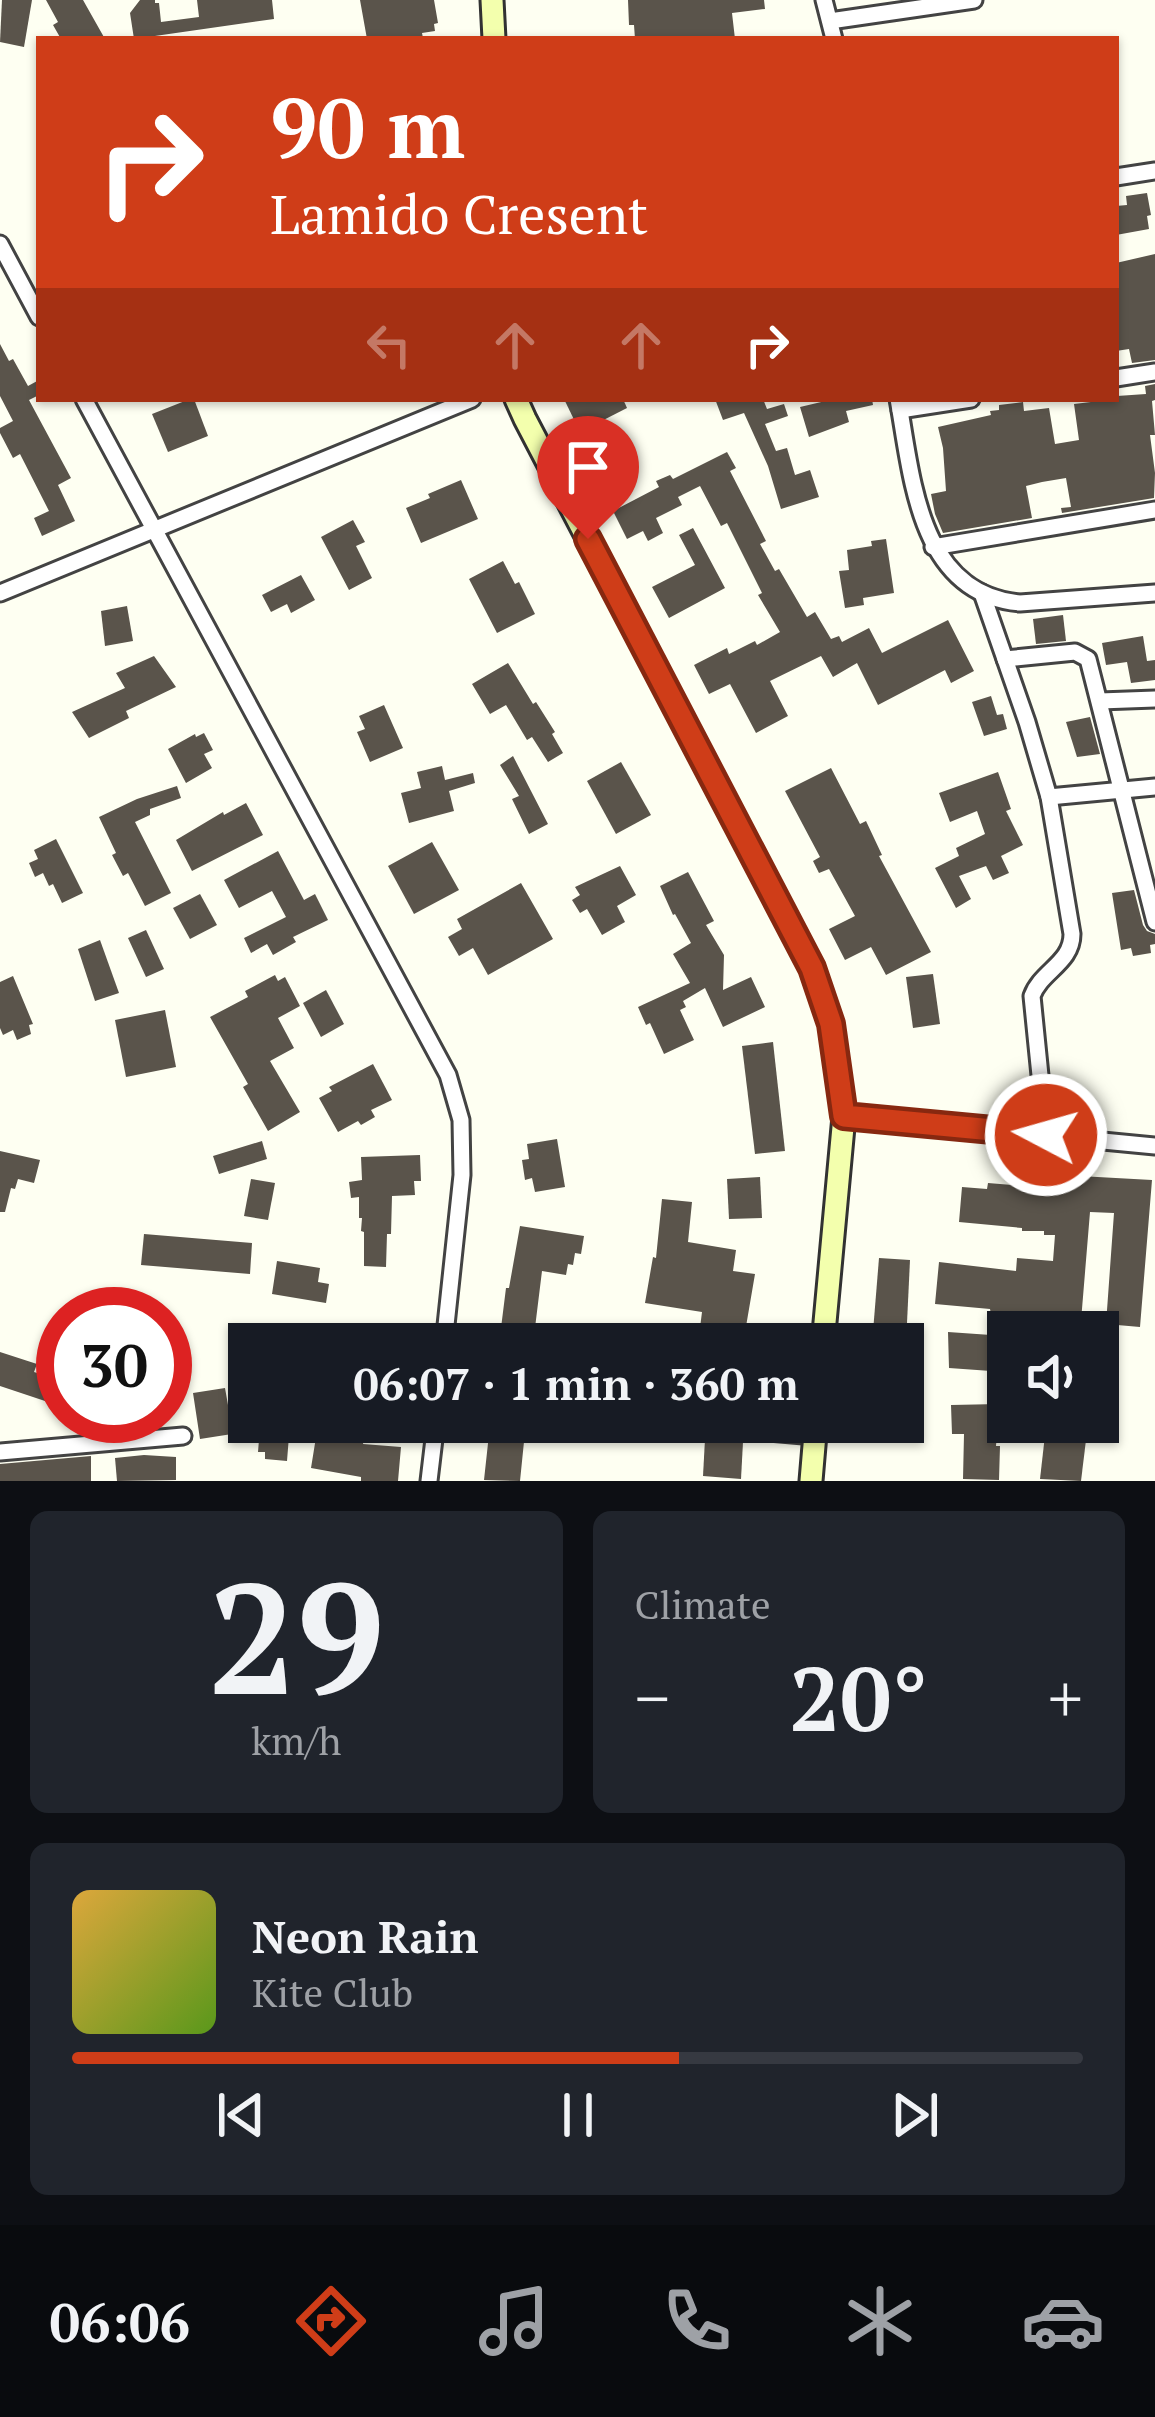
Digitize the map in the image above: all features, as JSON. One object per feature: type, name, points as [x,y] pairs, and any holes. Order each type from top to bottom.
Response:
[{"type":"street","points":[[492,0],[494,36]]},
{"type":"street","points":[[824,0],[833,36]]},
{"type":"street","points":[[830,21],[974,0]]},
{"type":"street","points":[[1119,177],[1155,171]]},
{"type":"street","points":[[0,244],[36,311]]},
{"type":"street","points":[[1119,378],[1155,372]]},
{"type":"street","points":[[86,402],[448,1075],[461,1120],[462,1175],[447,1323]]},
{"type":"street","points":[[0,592],[465,402]]},
{"type":"street","points":[[518,402],[812,968],[831,1024],[844,1116],[825,1323]]},
{"type":"street","points":[[899,404],[918,510],[933,547],[982,593],[1020,603],[1155,593]]},
{"type":"street","points":[[933,547],[1155,510]]},
{"type":"street","points":[[982,593],[1048,797],[1072,946],[1037,983],[1032,996],[1046,1135]]},
{"type":"street","points":[[1005,659],[1082,653],[1088,658],[1120,790],[1149,875],[1155,922]]},
{"type":"street","points":[[1100,701],[1155,699]]},
{"type":"street","points":[[1048,797],[1155,787]]},
{"type":"street","points":[[844,1116],[1155,1146]]},
{"type":"street","points":[[0,1453],[108,1443]]},
{"type":"street","points":[[429,1481],[434,1443]]},
{"type":"street","points":[[811,1481],[814,1443]]},
{"type":"building","points":[[2,0],[32,0],[24,47],[0,42]]},
{"type":"building","points":[[46,0],[83,0],[103,36],[59,36],[53,25],[58,22]]},
{"type":"building","points":[[140,0],[159,3],[161,22],[199,17],[197,0],[272,0],[274,19],[134,36],[130,13]]},
{"type":"building","points":[[360,0],[434,0],[435,31],[423,36],[366,36]]},
{"type":"building","points":[[628,0],[764,0],[765,9],[732,13],[735,36],[635,36],[634,25],[629,25]]},
{"type":"building","points":[[1147,193],[1149,229],[1119,234],[1119,206],[1127,205],[1126,196]]},
{"type":"building","points":[[1155,254],[1155,360],[1132,363],[1129,349],[1119,351],[1119,262]]},
{"type":"building","points":[[0,344],[28,386],[36,382],[36,396],[29,400],[71,478],[58,485],[75,521],[42,536],[34,518],[49,511],[20,454],[13,458],[0,433],[0,428],[13,421],[0,396]]},
{"type":"building","points":[[1155,384],[1155,435],[1150,435],[1154,498],[1062,513],[1061,508],[1071,507],[1066,478],[1026,486],[1032,518],[943,533],[931,494],[946,491],[938,427],[991,415],[999,405],[1023,402],[1024,411],[1049,408],[1055,444],[1079,440],[1074,404],[1119,402],[1119,396],[1146,394],[1145,386]]},
{"type":"building","points":[[195,402],[208,436],[168,452],[152,414]]},
{"type":"building","points":[[565,402],[624,402],[627,408],[580,432]]},
{"type":"building","points":[[716,402],[764,402],[767,409],[784,404],[788,416],[765,424],[776,451],[787,448],[795,475],[810,470],[819,497],[781,509],[744,413],[723,420]]},
{"type":"building","points":[[821,402],[873,405],[846,411],[849,422],[809,437],[800,407]]},
{"type":"building","points":[[727,452],[736,468],[730,471],[766,541],[760,544],[775,571],[779,569],[807,617],[815,612],[831,639],[839,636],[842,642],[869,628],[882,653],[948,620],[974,671],[951,683],[945,670],[878,705],[857,663],[833,677],[821,656],[770,681],[788,716],[756,733],[730,684],[709,694],[694,665],[727,648],[729,654],[780,632],[758,595],[762,593],[727,523],[721,526],[700,486],[678,497],[682,505],[656,518],[663,533],[648,541],[643,531],[627,539],[613,511],[659,487],[656,481],[670,475],[673,479]]},
{"type":"building","points":[[461,480],[478,519],[421,543],[406,508]]},
{"type":"building","points":[[353,520],[365,542],[356,546],[372,578],[349,590],[321,537]]},
{"type":"building","points":[[693,528],[725,588],[669,618],[652,587],[695,565],[679,535]]},
{"type":"building","points":[[886,539],[894,593],[863,598],[864,605],[845,608],[839,571],[849,570],[847,550]]},
{"type":"building","points":[[503,561],[535,614],[497,633],[469,579]]},
{"type":"building","points":[[301,575],[315,600],[291,613],[287,604],[271,612],[262,595]]},
{"type":"building","points":[[127,606],[133,641],[105,646],[101,611]]},
{"type":"building","points":[[1063,615],[1066,641],[1036,644],[1033,619]]},
{"type":"building","points":[[1143,636],[1147,661],[1155,660],[1155,680],[1131,683],[1127,662],[1106,665],[1102,643]]},
{"type":"building","points":[[154,656],[176,687],[126,711],[129,718],[89,738],[72,712],[125,688],[116,673]]},
{"type":"building","points":[[508,663],[555,732],[563,753],[548,762],[532,737],[527,740],[506,705],[490,714],[472,684]]},
{"type":"building","points":[[991,696],[1007,729],[984,736],[972,702]]},
{"type":"building","points":[[384,705],[403,748],[370,762],[357,732],[365,729],[359,716]]},
{"type":"building","points":[[1090,717],[1100,754],[1077,757],[1066,722]]},
{"type":"building","points":[[204,733],[213,750],[204,754],[212,768],[186,783],[168,749]]},
{"type":"building","points":[[513,756],[548,824],[529,834],[512,799],[519,796],[500,765]]},
{"type":"building","points":[[621,762],[651,815],[616,834],[587,781]]},
{"type":"building","points":[[442,766],[445,780],[473,773],[475,783],[449,791],[454,811],[409,823],[401,793],[421,788],[417,772]]},
{"type":"building","points":[[831,768],[860,824],[866,821],[879,856],[931,952],[886,975],[871,947],[845,960],[829,929],[855,916],[829,869],[819,873],[813,861],[820,857],[785,791]]},
{"type":"building","points":[[998,772],[1011,809],[1006,811],[1023,845],[1001,856],[1009,873],[993,880],[986,866],[959,876],[971,899],[956,908],[935,868],[959,856],[956,848],[985,834],[977,811],[950,822],[939,793]]},
{"type":"building","points":[[177,786],[181,798],[150,809],[150,815],[135,822],[171,893],[145,906],[128,873],[123,876],[112,855],[116,853],[99,817]]},
{"type":"building","points":[[246,803],[263,835],[192,871],[176,840]]},
{"type":"building","points":[[56,839],[83,893],[62,903],[53,884],[49,886],[43,873],[35,877],[29,863],[38,859],[34,850]]},
{"type":"building","points":[[432,842],[459,890],[414,914],[388,866]]},
{"type":"building","points":[[278,851],[304,900],[315,894],[328,920],[293,937],[296,942],[273,955],[267,944],[251,953],[244,938],[286,917],[272,891],[239,908],[224,880]]},
{"type":"building","points":[[620,866],[636,895],[617,906],[625,922],[602,935],[587,909],[580,913],[572,900],[580,895],[575,887]]},
{"type":"building","points":[[688,872],[714,921],[706,925],[724,955],[723,990],[751,977],[765,1007],[723,1027],[705,988],[683,1001],[686,1007],[680,1010],[694,1040],[664,1054],[638,1007],[690,983],[673,954],[691,943],[660,886]]},
{"type":"building","points":[[521,883],[553,939],[488,975],[473,948],[459,956],[448,937],[462,929],[457,919]]},
{"type":"building","points":[[1134,890],[1143,925],[1155,934],[1155,944],[1150,945],[1151,953],[1133,956],[1131,948],[1121,950],[1112,893]]},
{"type":"building","points":[[200,894],[217,925],[190,939],[173,908]]},
{"type":"building","points":[[146,930],[164,969],[146,977],[128,938]]},
{"type":"building","points":[[100,940],[119,993],[95,1001],[78,949]]},
{"type":"building","points":[[933,974],[940,1024],[913,1028],[906,977]]},
{"type":"building","points":[[275,975],[278,981],[285,977],[300,1006],[278,1018],[294,1048],[270,1061],[300,1112],[268,1131],[210,1017],[248,997],[245,991]]},
{"type":"building","points":[[13,976],[33,1024],[29,1025],[31,1034],[17,1040],[13,1030],[3,1035],[0,1028],[0,982]]},
{"type":"building","points":[[326,990],[344,1024],[321,1037],[303,1003]]},
{"type":"building","points":[[165,1010],[176,1067],[126,1077],[115,1020]]},
{"type":"building","points":[[773,1042],[785,1151],[755,1154],[742,1046]]},
{"type":"building","points":[[373,1064],[392,1100],[371,1110],[375,1117],[338,1132],[319,1098],[332,1091],[329,1087]]},
{"type":"building","points":[[557,1139],[565,1187],[535,1192],[532,1178],[525,1180],[522,1160],[529,1159],[527,1144]]},
{"type":"building","points":[[262,1141],[267,1159],[219,1174],[213,1156]]},
{"type":"building","points":[[0,1151],[40,1160],[34,1183],[18,1179],[15,1189],[11,1188],[5,1212],[0,1212]]},
{"type":"building","points":[[420,1155],[421,1181],[414,1181],[415,1195],[392,1196],[386,1267],[364,1266],[359,1197],[351,1198],[349,1182],[362,1180],[361,1157]]},
{"type":"building","points":[[1025,1173],[1152,1180],[1140,1327],[1119,1325],[1119,1311],[1107,1311],[1114,1213],[1090,1212],[1082,1311],[990,1311],[935,1304],[939,1262],[1016,1271],[1017,1258],[1053,1261],[1055,1235],[959,1222],[962,1187],[1024,1186]]},
{"type":"building","points":[[760,1177],[762,1218],[729,1219],[727,1179]]},
{"type":"building","points":[[251,1179],[275,1183],[268,1220],[244,1216]]},
{"type":"building","points":[[662,1199],[692,1202],[688,1242],[736,1250],[733,1271],[755,1274],[747,1323],[701,1323],[702,1312],[645,1303]]},
{"type":"building","points":[[520,1226],[584,1236],[581,1254],[575,1253],[566,1275],[542,1271],[536,1323],[502,1323]]},
{"type":"building","points":[[144,1234],[252,1243],[250,1274],[141,1265]]},
{"type":"building","points":[[879,1258],[910,1260],[907,1323],[874,1323]]},
{"type":"building","points":[[277,1261],[320,1268],[318,1282],[329,1284],[326,1303],[272,1294]]},
{"type":"building","points":[[948,1332],[987,1335],[987,1371],[949,1368]]},
{"type":"building","points":[[0,1352],[36,1364],[36,1398],[0,1386]]},
{"type":"building","points":[[225,1388],[228,1435],[200,1439],[193,1393]]},
{"type":"building","points":[[987,1404],[987,1443],[1000,1446],[999,1480],[963,1479],[964,1434],[952,1434],[951,1405]]},
{"type":"building","points":[[259,1443],[288,1443],[287,1461],[265,1459],[265,1452],[258,1452]]},
{"type":"building","points":[[315,1443],[401,1447],[398,1481],[361,1481],[361,1477],[311,1468]]},
{"type":"building","points":[[488,1443],[524,1443],[520,1481],[484,1480]]},
{"type":"building","points":[[705,1443],[743,1443],[741,1479],[703,1476]]},
{"type":"building","points":[[1044,1443],[1086,1443],[1081,1481],[1040,1479]]},
{"type":"building","points":[[91,1456],[91,1481],[0,1481],[0,1464]]},
{"type":"building","points":[[176,1457],[176,1480],[117,1481],[115,1458]]},
{"type":"route","points":[[588,539],[812,968],[831,1024],[844,1116],[1046,1135]]}]
